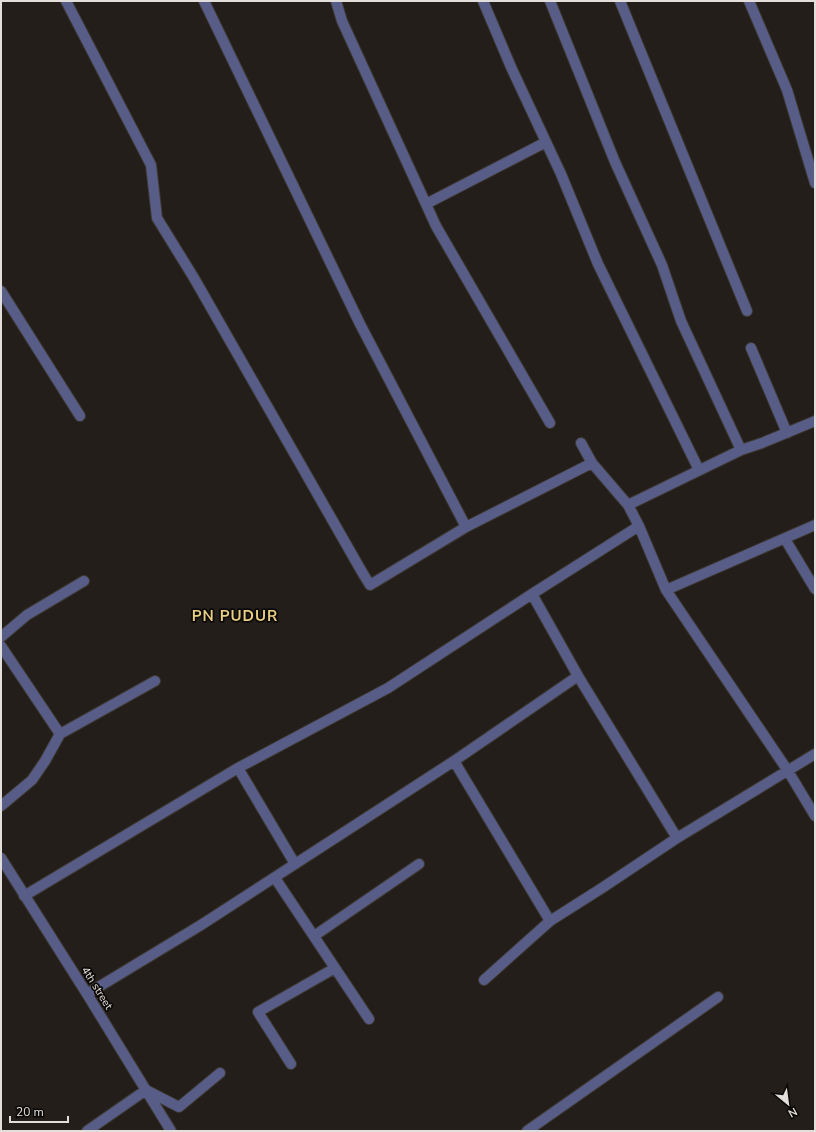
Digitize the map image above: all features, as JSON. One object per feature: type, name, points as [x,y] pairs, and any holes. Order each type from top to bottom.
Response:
[{"type":"street","points":[[66,1],[152,165],[157,218],[194,278],[370,585],[466,527],[592,463]]},
{"type":"street","points":[[204,1],[360,324],[466,527]]},
{"type":"street","points":[[336,1],[342,21],[436,226],[550,423]]},
{"type":"street","points":[[483,1],[511,67],[561,174],[598,264],[699,470]]},
{"type":"street","points":[[550,1],[615,162],[662,265],[681,321],[741,450]]},
{"type":"street","points":[[620,1],[747,311]]},
{"type":"street","points":[[749,1],[787,90],[815,183]]},
{"type":"street","points":[[426,204],[546,142]]},
{"type":"street","points":[[1,291],[80,416]]},
{"type":"street","points":[[751,348],[787,433]]},
{"type":"street","points":[[628,505],[741,450],[815,421]]},
{"type":"street","points":[[581,443],[592,463],[628,505],[639,526],[666,590],[788,771],[815,816]]},
{"type":"street","points":[[666,590],[815,525]]},
{"type":"street","points":[[24,896],[238,768],[388,688],[639,526]]},
{"type":"street","points":[[785,539],[815,589]]},
{"type":"street","points":[[1,637],[27,615],[84,581]]},
{"type":"street","points":[[532,594],[578,676],[677,838]]},
{"type":"street","points":[[1,646],[60,734]]},
{"type":"street","points":[[86,994],[201,925],[275,878],[454,762],[578,676]]},
{"type":"street","points":[[1,806],[32,780],[45,761],[60,734],[155,681]]},
{"type":"street","points":[[484,980],[550,920],[602,888],[677,838],[815,754]]},
{"type":"street","points":[[454,762],[550,920]]},
{"type":"street","points":[[238,768],[295,864]]},
{"type":"street","name":"4th street","points":[[1,858],[171,1131]]},
{"type":"street","points":[[314,936],[419,864]]},
{"type":"street","points":[[275,878],[369,1019]]},
{"type":"street","points":[[291,1064],[258,1012],[335,968]]},
{"type":"street","points":[[526,1131],[718,997]]},
{"type":"street","points":[[87,1131],[146,1090],[179,1107],[220,1073]]},
{"type":"district","name":"PN PUDUR","points":[[235,616]]}]
